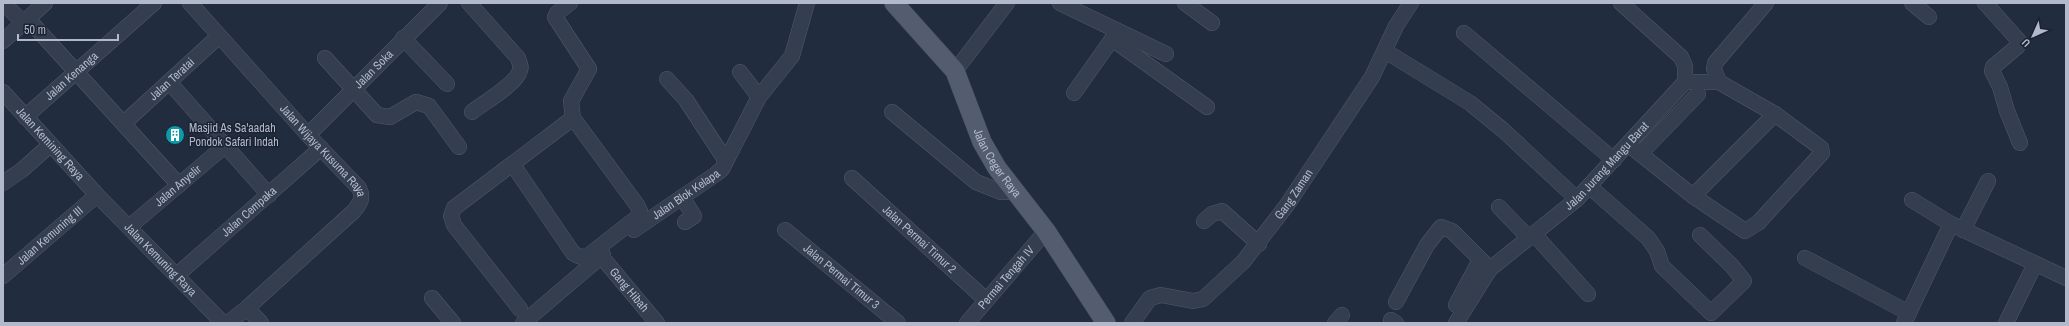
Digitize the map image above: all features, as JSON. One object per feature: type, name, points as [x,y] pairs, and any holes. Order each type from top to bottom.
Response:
[{"type":"main road","name":"Jalan Ceger Raya","points":[[894,3],[956,71],[982,142],[997,168],[1046,231],[1106,323]]},
{"type":"street","points":[[3,3],[26,21],[78,72],[179,185]]},
{"type":"street","points":[[3,41],[45,3]]},
{"type":"street","name":"Jalan Kenanga","points":[[25,117],[78,72],[154,3]]},
{"type":"street","name":"Jalan Wijaya Kusuma Raya","points":[[190,3],[308,135],[359,188],[362,194],[362,201],[354,211],[247,308],[228,323]]},
{"type":"street","name":"Jalan Soka","points":[[308,135],[403,38],[440,3]]},
{"type":"street","points":[[469,3],[518,58],[521,68],[519,75],[510,84],[472,112]]},
{"type":"street","points":[[513,165],[573,253],[579,257],[583,258],[589,255],[635,221],[639,216],[640,211],[637,205],[573,118],[571,101],[589,69],[555,17],[557,13],[570,3]]},
{"type":"street","name":"Jalan Blok Kelapa","points":[[521,316],[642,223],[716,174],[726,161],[759,97],[792,56],[807,3]]},
{"type":"street","points":[[956,71],[1007,3]]},
{"type":"street","points":[[1060,3],[1115,35],[1207,107]]},
{"type":"street","points":[[1185,3],[1212,23]]},
{"type":"street","name":"Gang Zaman","points":[[1132,323],[1150,298],[1155,295],[1193,301],[1203,299],[1243,262],[1259,244],[1287,205],[1372,77],[1396,26],[1411,3]]},
{"type":"street","points":[[1621,3],[1681,57],[1685,66],[1685,82],[1719,82],[1775,114],[1823,150],[1817,159],[1758,223],[1745,231],[1741,230],[1692,196],[1628,144]]},
{"type":"street","points":[[1719,82],[1714,69],[1715,63],[1766,3]]},
{"type":"street","points":[[1912,3],[1929,17]]},
{"type":"street","points":[[1985,3],[2019,41],[2018,46],[1993,68],[2020,143]]},
{"type":"street","points":[[1464,33],[1614,160]]},
{"type":"street","points":[[1115,35],[1166,54]]},
{"type":"street","points":[[1074,93],[1115,35]]},
{"type":"street","name":"Jalan Teratai","points":[[124,123],[170,83],[219,36]]},
{"type":"street","points":[[403,38],[447,84]]},
{"type":"street","points":[[1385,51],[1470,104],[1503,130],[1577,199]]},
{"type":"street","points":[[325,58],[377,115],[390,117],[416,102],[424,103],[428,106],[459,147]]},
{"type":"street","points":[[740,72],[759,97]]},
{"type":"street","points":[[667,79],[686,100],[726,161]]},
{"type":"street","name":"Jalan Jurang Mangu Barat","points":[[1456,323],[1485,265],[1532,236],[1577,199],[1685,82]]},
{"type":"street","points":[[170,83],[226,145],[268,195]]},
{"type":"street","name":"Jalan Kemining Raya","points":[[3,93],[97,195]]},
{"type":"street","points":[[1640,154],[1698,94]]},
{"type":"street","points":[[892,112],[976,182],[1001,192],[1015,192]]},
{"type":"street","points":[[1692,196],[1775,114]]},
{"type":"street","points":[[521,316],[454,225],[451,216],[454,208],[513,165],[573,118]]},
{"type":"street","points":[[3,183],[22,170],[50,145]]},
{"type":"street","name":"Jalan Anyelir","points":[[129,227],[226,145]]},
{"type":"street","name":"Jalan Cempaka","points":[[177,275],[321,148]]},
{"type":"street","name":"Jalan Permai Timur 2","points":[[852,178],[986,300]]},
{"type":"street","points":[[1804,258],[1906,318],[1957,227],[1988,181]]},
{"type":"street","points":[[1589,186],[1648,238],[1657,251],[1662,266],[1711,313],[1744,281],[1732,266],[1700,235]]},
{"type":"street","name":"Jalan Kemuning Raya","points":[[97,195],[224,323]]},
{"type":"street","name":"Jalan Kemuning III","points":[[3,276],[97,195]]},
{"type":"street","points":[[682,197],[694,216],[685,222]]},
{"type":"street","points":[[1912,200],[1957,227],[2066,278]]},
{"type":"street","points":[[1499,207],[1532,236],[1588,294]]},
{"type":"street","points":[[1204,221],[1212,214],[1222,212],[1259,244]]},
{"type":"street","points":[[1396,302],[1427,245],[1440,227],[1452,232],[1485,265],[1447,323]]},
{"type":"street","name":"Jalan Permai Timur 3","points":[[785,230],[898,323]]},
{"type":"street","name":"Permai Tengah IV","points":[[967,323],[1046,231]]},
{"type":"street","name":"Gang Hibah","points":[[601,256],[657,323]]},
{"type":"street","points":[[2006,323],[2035,264]]},
{"type":"street","points":[[432,298],[453,323]]},
{"type":"street","points":[[247,308],[261,323]]},
{"type":"place","name":"Masjid As Sa'aadah Pondok Safari Indah","points":[[175,135]]}]
